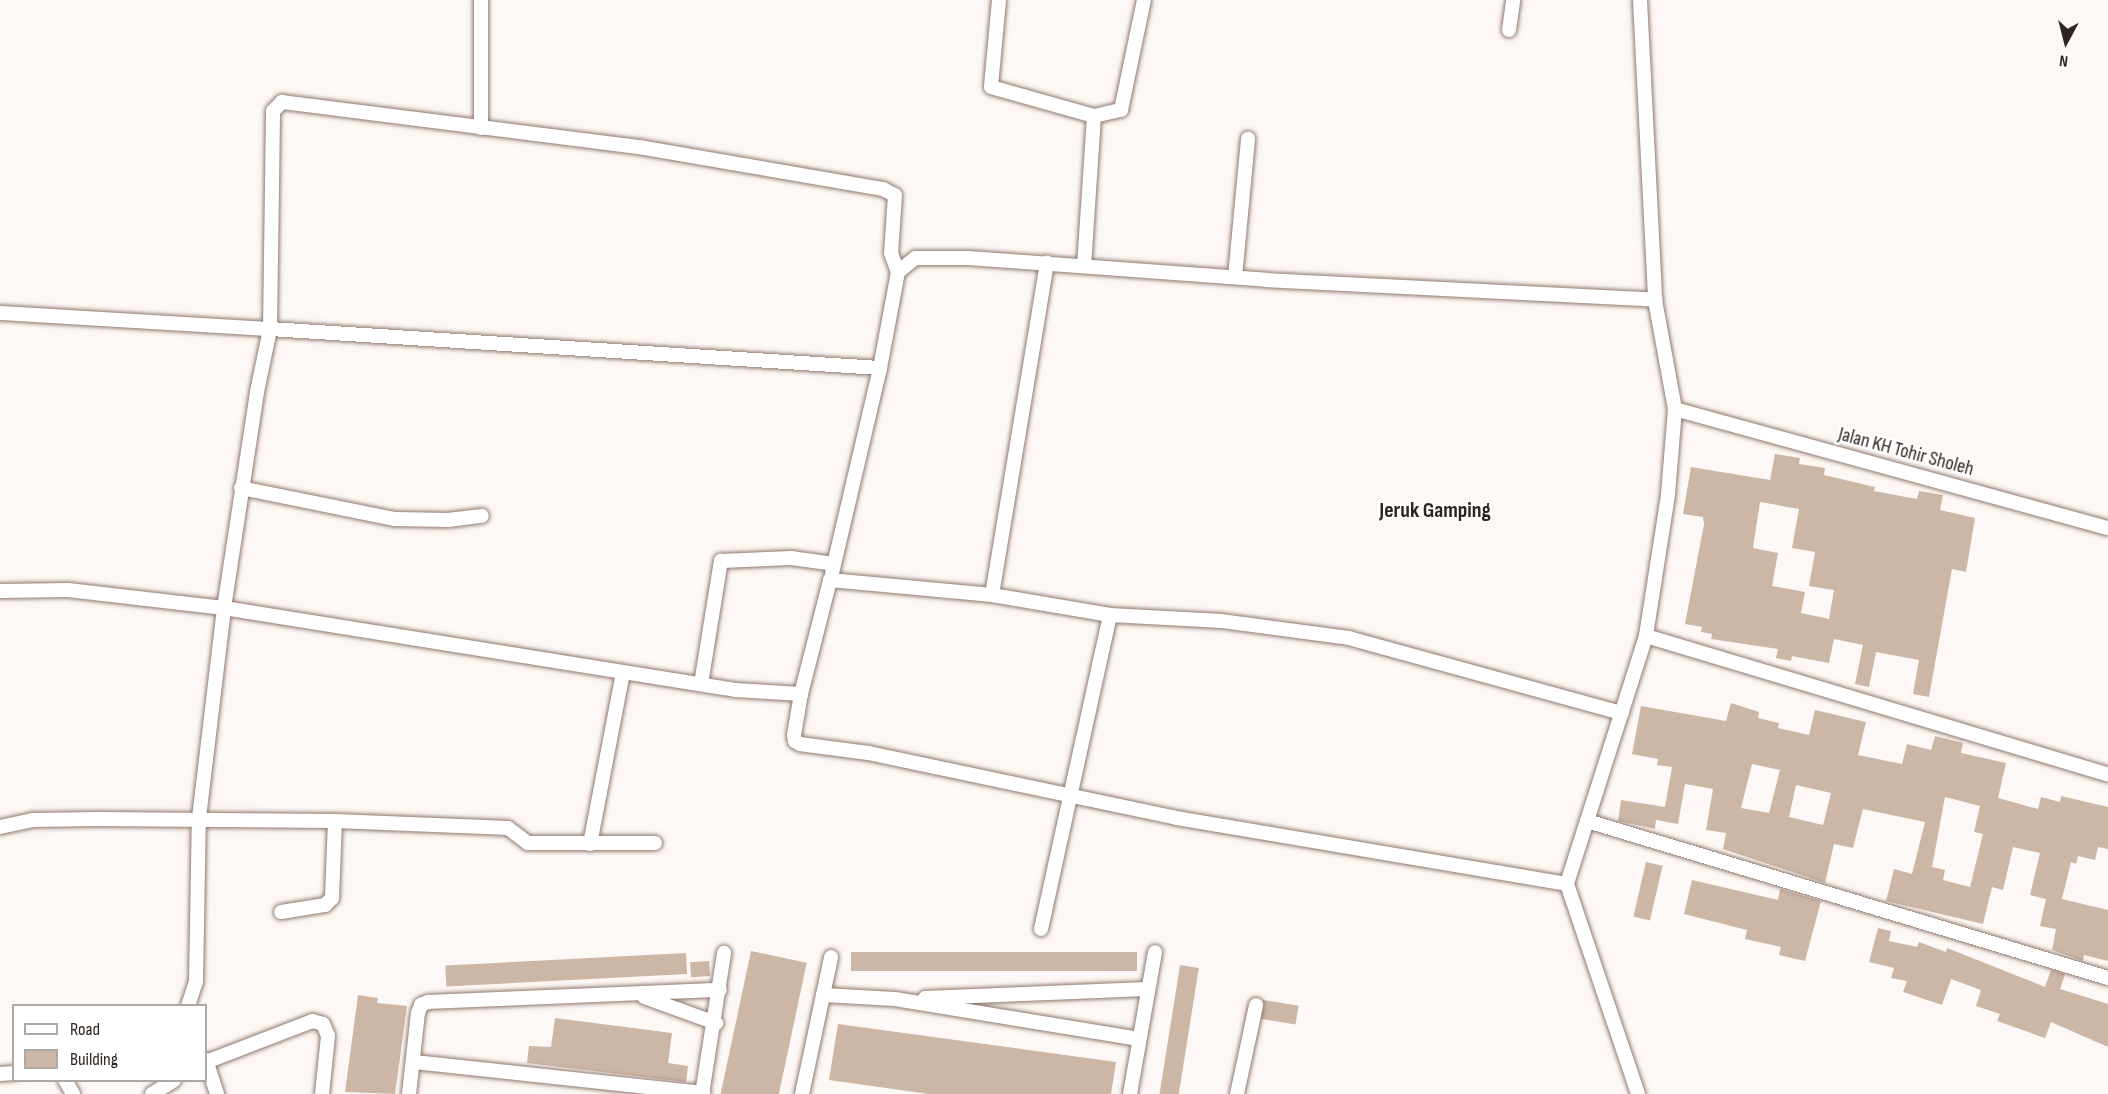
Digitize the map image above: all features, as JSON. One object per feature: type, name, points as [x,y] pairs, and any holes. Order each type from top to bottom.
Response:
[{"type":"street","points":[[481,128],[482,0]]},
{"type":"street","points":[[999,0],[990,72],[992,87],[1094,116],[1121,111],[1144,0]]},
{"type":"street","points":[[1509,30],[1513,0]]},
{"type":"street","points":[[1638,1094],[1577,922],[1567,884],[1590,822],[1622,713],[1648,637],[1668,495],[1677,410],[1655,300],[1640,0]]},
{"type":"street","points":[[188,1004],[196,982],[199,818],[224,609],[241,488],[270,329],[276,105],[304,104],[639,147],[892,192],[896,204],[891,253],[898,272],[879,368],[834,564],[801,694],[795,741],[800,744],[868,753],[1188,820],[1567,884]]},
{"type":"street","points":[[1084,266],[1094,116]]},
{"type":"street","points":[[1235,277],[1248,138]]},
{"type":"street","points":[[898,272],[915,258],[1047,263],[1235,277],[1655,300]]},
{"type":"street","points":[[992,595],[1047,263]]},
{"type":"street","points":[[0,313],[879,368]]},
{"type":"street","name":"Jalan KH Tohir Sholeh","points":[[1677,410],[2108,528]]},
{"type":"street","points":[[241,488],[395,519],[448,520],[483,516]]},
{"type":"street","points":[[701,684],[721,561],[791,558],[834,564]]},
{"type":"street","points":[[830,579],[992,595],[1110,615],[1222,621],[1349,638],[1622,713]]},
{"type":"street","points":[[0,591],[68,590],[224,609],[701,684],[801,694]]},
{"type":"street","points":[[1041,929],[1110,615]]},
{"type":"street","points":[[1648,637],[2108,775]]},
{"type":"street","points":[[590,844],[623,672]]},
{"type":"street","points":[[0,827],[32,820],[199,818],[335,821],[508,828],[528,843],[655,843]]},
{"type":"street","points":[[281,912],[325,905],[332,898],[335,821]]},
{"type":"street","points":[[1590,822],[2108,978]]},
{"type":"street","points":[[1130,1094],[1155,952]]},
{"type":"street","points":[[414,1062],[702,1093],[716,1023],[724,953]]},
{"type":"street","points":[[802,1094],[831,957]]},
{"type":"street","points":[[895,999],[1147,989]]},
{"type":"street","points":[[409,1094],[418,1013],[421,1005],[428,1002],[720,990]]},
{"type":"street","points":[[637,994],[716,1023]]},
{"type":"street","points":[[823,994],[895,999],[1138,1039]]},
{"type":"street","points":[[1237,1094],[1256,1005]]},
{"type":"street","points":[[207,1061],[312,1021],[323,1024],[328,1036],[322,1094]]},
{"type":"street","points":[[207,1064],[217,1094]]},
{"type":"street","points":[[152,1094],[171,1082]]},
{"type":"building","points":[[1775,454],[1800,458],[1799,464],[1825,468],[1824,475],[1875,487],[1874,491],[1917,499],[1919,491],[1943,495],[1940,510],[1975,518],[1966,572],[1952,569],[1929,697],[1913,694],[1919,660],[1876,652],[1869,687],[1855,684],[1863,645],[1834,639],[1829,663],[1792,656],[1791,661],[1776,658],[1778,649],[1711,639],[1712,634],[1701,632],[1702,627],[1685,624],[1704,524],[1703,517],[1683,514],[1691,467],[1770,480]],"holes":[[[1760,502],[1799,509],[1792,548],[1815,552],[1809,586],[1834,590],[1829,619],[1801,613],[1805,592],[1772,586],[1778,553],[1753,548]]]},
{"type":"building","points":[[1731,703],[1759,712],[1758,718],[1779,723],[1778,728],[1809,735],[1815,710],[1866,722],[1858,755],[1902,764],[1907,744],[1931,750],[1935,736],[1963,743],[1961,753],[2006,763],[1998,798],[2038,809],[2041,797],[2060,802],[2061,796],[2108,807],[2108,849],[2098,847],[2095,860],[2078,856],[2076,864],[2071,862],[2062,899],[2108,910],[2108,961],[2084,955],[2083,961],[2052,950],[2056,929],[2040,926],[2046,899],[2030,895],[2040,853],[2013,847],[2003,890],[1992,887],[1983,924],[1886,901],[1894,869],[1912,874],[1925,822],[1863,809],[1853,848],[1834,844],[1825,883],[1723,849],[1726,833],[1706,830],[1713,789],[1685,784],[1678,824],[1656,820],[1655,829],[1618,821],[1621,800],[1665,807],[1672,767],[1657,765],[1658,759],[1632,754],[1641,706],[1726,721]],"holes":[[[1752,764],[1780,770],[1769,813],[1741,808]],[[1796,785],[1831,793],[1823,825],[1789,817]],[[1945,797],[1980,806],[1974,832],[1983,834],[1970,887],[1943,880],[1945,870],[1932,867]]]},
{"type":"building","points":[[1646,862],[1663,866],[1650,920],[1633,917]]},
{"type":"building","points":[[1692,880],[1778,900],[1780,889],[1821,901],[1805,961],[1779,955],[1781,947],[1745,939],[1747,930],[1684,914]]},
{"type":"building","points":[[1878,928],[1891,931],[1889,941],[1917,947],[1919,942],[1946,952],[1947,948],[2045,987],[2051,970],[2065,974],[2060,989],[2108,1004],[2108,1047],[2051,1022],[2045,1038],[1997,1021],[2000,1014],[1976,1006],[1981,990],[1951,979],[1942,1005],[1903,992],[1907,981],[1891,978],[1894,968],[1869,962]]},
{"type":"building","points":[[751,951],[807,963],[779,1094],[721,1094]]},
{"type":"building","points":[[851,952],[1137,952],[1137,971],[851,971]]},
{"type":"building","points":[[686,953],[687,974],[446,987],[445,966]]},
{"type":"building","points":[[709,961],[710,976],[691,977],[690,962]]},
{"type":"building","points":[[1180,965],[1199,968],[1179,1094],[1160,1094]]},
{"type":"building","points":[[358,995],[378,998],[377,1003],[407,1006],[395,1094],[345,1092]]},
{"type":"building","points":[[1263,1000],[1299,1006],[1296,1024],[1260,1019]]},
{"type":"building","points":[[555,1018],[672,1033],[668,1063],[688,1066],[686,1082],[527,1063],[529,1046],[551,1047]]},
{"type":"building","points":[[838,1024],[1116,1062],[1111,1094],[929,1094],[829,1080]]},
{"type":"district","name":"Jeruk Gamping","points":[[1435,511]]}]
